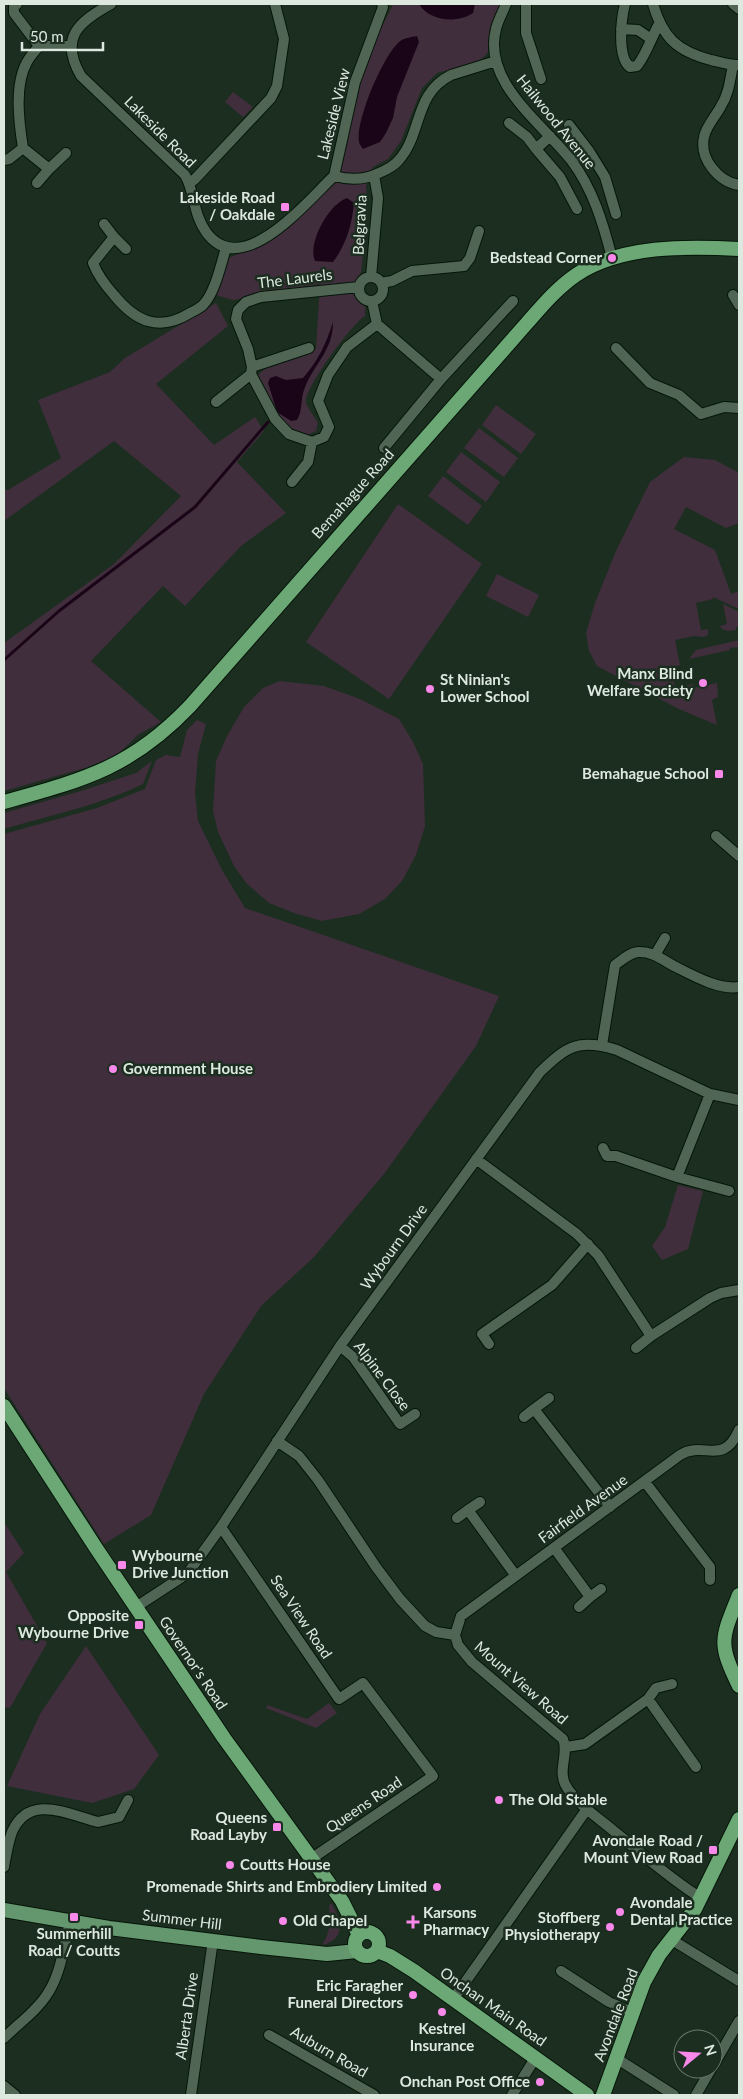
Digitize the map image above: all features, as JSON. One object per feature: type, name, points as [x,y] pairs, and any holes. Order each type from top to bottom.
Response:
[{"type":"highway","name":"Bemahague Road","points":[[4,802],[65,785],[102,772],[130,757],[168,728],[190,706],[549,299],[580,272],[599,262],[630,253],[715,248],[739,249]]},
{"type":"highway","name":"Governor's Road","points":[[4,1406],[224,1738],[342,1901],[359,1935]]},
{"type":"highway","points":[[739,1595],[723,1640],[726,1657],[739,1686]]},
{"type":"highway","name":"Avondale Road","points":[[603,2095],[632,2012],[651,1968],[701,1898],[739,1820]]},
{"type":"highway","points":[[366,1932],[377,1937],[379,1944],[377,1951],[367,1956],[357,1951],[355,1942],[359,1935],[366,1932]]},
{"type":"highway","name":"Onchan Main Road","points":[[377,1951],[400,1962],[454,1998],[587,2095]]},
{"type":"main road","name":"Summer Hill","points":[[4,1910],[70,1922],[327,1954],[357,1951]]},
{"type":"street","points":[[17,4],[14,7],[14,13],[39,46]]},
{"type":"street","points":[[39,46],[71,46],[76,30],[87,17],[111,4]]},
{"type":"street","points":[[190,183],[271,98],[277,86],[284,39],[275,4]]},
{"type":"street","name":"Lakeside View","points":[[334,176],[355,82],[383,7],[382,4]]},
{"type":"street","name":"Hailwood Avenue","points":[[506,4],[496,30],[494,48],[503,81],[571,160],[586,183],[598,207],[612,258]]},
{"type":"street","points":[[527,4],[526,33],[541,79]]},
{"type":"street","points":[[626,4],[621,29],[622,56],[625,63],[630,67],[637,66],[647,52],[650,39],[658,24]]},
{"type":"street","points":[[653,4],[658,24],[677,46],[690,54],[736,65],[722,105],[704,136],[704,152],[715,173],[729,183],[739,185]]},
{"type":"street","points":[[733,4],[739,8]]},
{"type":"street","points":[[621,29],[638,30],[650,39]]},
{"type":"street","points":[[39,46],[26,62],[20,88],[18,117],[23,148],[49,168]]},
{"type":"street","name":"Lakeside Road","points":[[71,46],[72,60],[81,76],[185,175],[190,183],[198,220],[206,233],[216,243],[226,248]]},
{"type":"street","points":[[114,237],[93,263],[97,275],[121,304],[142,320],[160,324],[180,319],[204,305],[215,284],[226,248],[241,248],[275,232],[334,176],[348,179],[374,175],[392,167],[399,160],[413,135],[424,102],[444,78],[496,61]]},
{"type":"street","points":[[509,123],[527,136],[560,177],[577,210]]},
{"type":"street","points":[[570,125],[605,177],[616,214]]},
{"type":"street","points":[[536,148],[550,136]]},
{"type":"street","points":[[4,160],[9,159],[23,148]]},
{"type":"street","points":[[571,160],[589,151]]},
{"type":"street","points":[[37,183],[49,168],[66,153]]},
{"type":"street","name":"Belgravia","points":[[371,277],[378,198],[374,175]]},
{"type":"street","points":[[104,224],[126,249]]},
{"type":"street","points":[[381,283],[392,281],[412,271],[464,266],[470,258],[479,231]]},
{"type":"street","points":[[371,277],[381,283],[381,294],[372,300],[362,297],[359,287],[364,278],[371,277]]},
{"type":"street","name":"The Laurels","points":[[312,442],[289,434],[275,419],[251,370],[248,349],[236,319],[238,310],[246,302],[261,297],[359,287]]},
{"type":"street","points":[[733,295],[739,305]]},
{"type":"street","points":[[372,300],[377,324],[441,379]]},
{"type":"street","points":[[390,446],[441,379],[511,307]]},
{"type":"street","points":[[292,482],[308,462],[312,442],[324,437],[328,431],[328,424],[318,400],[328,375],[348,347],[377,324]]},
{"type":"street","points":[[216,402],[251,370],[309,348]]},
{"type":"street","points":[[616,348],[650,383],[680,395],[701,417],[724,408],[739,408]]},
{"type":"street","points":[[716,836],[739,856]]},
{"type":"street","points":[[655,955],[665,938]]},
{"type":"street","points":[[602,1045],[615,966],[628,955],[639,952],[655,955],[674,966],[718,985],[739,988]]},
{"type":"street","name":"Wybourn Drive","points":[[136,1607],[188,1573],[221,1528],[340,1346],[540,1072],[559,1053],[577,1045],[602,1045],[617,1050],[710,1094],[739,1100]]},
{"type":"street","points":[[677,1177],[710,1094]]},
{"type":"street","points":[[603,1148],[607,1156],[616,1156],[677,1177],[729,1191]]},
{"type":"street","points":[[476,1160],[571,1229],[588,1244],[598,1255],[651,1336]]},
{"type":"street","points":[[489,1344],[482,1334],[552,1285],[588,1244]]},
{"type":"street","points":[[636,1348],[651,1336],[710,1298],[721,1293],[739,1290]]},
{"type":"street","name":"Alpine Close","points":[[340,1346],[353,1357],[397,1427],[415,1414]]},
{"type":"street","points":[[524,1417],[549,1398]]},
{"type":"street","points":[[534,1409],[610,1507]]},
{"type":"street","name":"Fairfield Avenue","points":[[455,1635],[461,1616],[555,1549],[686,1451],[717,1452],[727,1448],[736,1439],[739,1430]]},
{"type":"street","name":"Mount View Road","points":[[277,1441],[299,1456],[318,1480],[376,1567],[400,1599],[425,1626],[436,1632],[455,1635],[458,1645],[472,1662],[563,1739],[566,1747],[562,1775],[564,1783],[569,1790],[587,1808],[675,1882],[701,1898]]},
{"type":"street","points":[[645,1482],[710,1567],[710,1580]]},
{"type":"street","points":[[457,1518],[480,1502]]},
{"type":"street","points":[[468,1510],[516,1576]]},
{"type":"street","name":"Sea View Road","points":[[221,1528],[339,1699],[363,1683],[433,1776]]},
{"type":"street","points":[[555,1549],[590,1597]]},
{"type":"street","points":[[579,1607],[601,1589]]},
{"type":"street","points":[[566,1747],[585,1744],[648,1699],[656,1688],[672,1684]]},
{"type":"street","points":[[648,1699],[696,1766]]},
{"type":"street","name":"Queens Road","points":[[311,1859],[433,1776]]},
{"type":"street","points":[[4,1867],[11,1835],[16,1825],[28,1812],[37,1808],[48,1809],[98,1822],[106,1822],[119,1817],[128,1800]]},
{"type":"street","points":[[454,1998],[587,1808]]},
{"type":"street","points":[[4,2038],[40,2003],[48,1992],[57,1975],[70,1922]]},
{"type":"street","name":"Alberta Drive","points":[[191,2095],[213,1940]]},
{"type":"street","points":[[672,1940],[739,1981]]},
{"type":"street","points":[[561,1971],[609,2002],[632,2012]]},
{"type":"street","points":[[723,2049],[739,2021]]},
{"type":"street","name":"Auburn Road","points":[[269,2035],[374,2095]]},
{"type":"street","points":[[512,2095],[536,2057]]},
{"type":"street","points":[[616,2058],[674,2095]]},
{"type":"street","points":[[696,2095],[705,2079]]},
{"type":"street","points":[[4,2086],[15,2095]]},
{"type":"shaded area","points":[[391,4],[500,4],[490,27],[488,52],[477,62],[437,73],[422,88],[401,141],[388,159],[373,167],[366,186],[368,210],[361,272],[351,291],[365,305],[365,316],[340,343],[312,385],[306,403],[318,423],[316,431],[303,437],[290,432],[266,399],[263,386],[257,376],[268,366],[316,349],[320,284],[233,300],[216,295],[226,259],[260,245],[283,231],[326,188],[344,155],[347,128],[358,83],[374,41],[392,7]]},
{"type":"shaded area","points":[[419,4],[475,4],[473,13],[459,19],[444,19],[429,14]]},
{"type":"shaded area","points":[[417,36],[419,42],[397,97],[393,118],[386,133],[380,142],[363,149],[359,142],[361,119],[378,74],[399,42]]},
{"type":"shaded area","points":[[233,92],[253,107],[243,117],[225,102]]},
{"type":"shaded area","points":[[347,198],[354,203],[352,219],[345,242],[333,262],[315,261],[313,253],[314,244],[321,225],[333,208]]},
{"type":"shaded area","points":[[216,303],[228,326],[156,384],[214,445],[255,417],[264,431],[237,462],[286,513],[241,546],[185,606],[163,586],[91,661],[161,722],[139,734],[117,755],[85,768],[4,791],[4,643],[114,564],[181,496],[114,441],[4,521],[4,489],[8,490],[61,458],[38,400],[110,372],[125,358]]},
{"type":"shaded area","points":[[333,322],[330,342],[304,390],[299,416],[297,420],[291,421],[277,412],[268,383],[270,378],[276,376],[286,380],[303,378],[321,352]]},
{"type":"shaded area","points":[[496,405],[536,434],[521,454],[482,425]]},
{"type":"shaded area","points":[[479,428],[518,458],[504,477],[464,448]]},
{"type":"shaded area","points":[[461,452],[500,482],[486,502],[446,472]]},
{"type":"shaded area","points":[[684,457],[715,460],[739,473],[739,523],[726,528],[686,507],[674,529],[715,550],[731,594],[739,591],[739,609],[713,597],[713,599],[696,603],[701,630],[708,629],[708,635],[675,640],[680,665],[671,668],[675,688],[693,684],[694,688],[717,683],[718,697],[712,700],[717,725],[679,709],[597,666],[589,651],[586,633],[595,603],[616,551],[650,482]]},
{"type":"shaded area","points":[[443,476],[482,506],[468,525],[428,496]]},
{"type":"shaded area","points":[[398,504],[482,564],[389,699],[306,642]]},
{"type":"shaded area","points":[[497,574],[539,595],[528,617],[486,596]]},
{"type":"shaded area","points":[[723,604],[739,612],[739,626],[736,627],[736,630],[728,631],[720,626],[727,624]]},
{"type":"shaded area","points":[[739,640],[739,647],[689,659],[696,650]]},
{"type":"shaded area","points":[[280,681],[324,686],[360,699],[399,719],[413,742],[423,764],[425,826],[416,855],[402,881],[385,899],[359,914],[322,921],[269,903],[247,884],[234,866],[218,832],[213,811],[216,761],[227,736],[244,707],[263,688]]},
{"type":"shaded area","name":"Government House","points":[[197,720],[206,724],[198,754],[195,793],[198,821],[222,870],[245,908],[499,996],[476,1046],[384,1174],[314,1257],[261,1306],[204,1394],[151,1515],[104,1544],[4,1388],[4,834],[97,808],[145,789],[156,760],[166,755],[180,757],[187,730]]},
{"type":"shaded area","points":[[152,761],[143,784],[126,792],[4,829],[4,813],[136,773]]},
{"type":"shaded area","points":[[678,1185],[703,1191],[688,1249],[662,1260],[652,1246],[665,1227]]},
{"type":"shaded area","points":[[4,1522],[24,1553],[6,1572],[47,1643],[10,1708],[4,1707]]},
{"type":"shaded area","points":[[86,1646],[159,1755],[134,1789],[92,1803],[7,1786],[40,1714]]},
{"type":"shaded area","points":[[329,1703],[337,1713],[316,1728],[266,1708],[267,1705],[307,1719]]},
{"type":"shaded area","points":[[331,1903],[338,1916],[340,1928],[335,1938],[322,1945],[330,1922],[329,1906]]},
{"type":"waterway","points":[[4,660],[59,611],[195,507],[268,422]]},
{"type":"place","name":"Lakeside Road / Oakdale","points":[[285,207]]},
{"type":"place","name":"Bedstead Corner","points":[[612,258]]},
{"type":"place","name":"Manx Blind Welfare Society","points":[[703,683]]},
{"type":"place","name":"St Ninian's Lower School","points":[[430,689]]},
{"type":"place","name":"Bemahague School","points":[[719,774]]},
{"type":"place","name":"Government House","points":[[113,1069]]},
{"type":"place","name":"Wybourne Drive Junction","points":[[122,1565]]},
{"type":"place","name":"Opposite Wybourne Drive","points":[[139,1625]]},
{"type":"place","name":"The Old Stable","points":[[499,1800]]},
{"type":"place","name":"Queens Road Layby","points":[[277,1827]]},
{"type":"place","name":"Avondale Road / Mount View Road","points":[[713,1850]]},
{"type":"place","name":"Coutts House","points":[[230,1865]]},
{"type":"place","name":"Promenade Shirts and Embrodiery Limited","points":[[437,1887]]},
{"type":"place","name":"Avondale Dental Practice","points":[[620,1912]]},
{"type":"place","name":"Summerhill Road / Coutts","points":[[74,1917]]},
{"type":"place","name":"Old Chapel","points":[[283,1921]]},
{"type":"place","name":"Karsons Pharmacy","points":[[413,1922]]},
{"type":"place","name":"Stoffberg Physiotherapy","points":[[610,1927]]},
{"type":"place","name":"Eric Faragher Funeral Directors","points":[[413,1995]]},
{"type":"place","name":"Kestrel Insurance","points":[[442,2012]]},
{"type":"place","name":"Onchan Post Office","points":[[540,2082]]}]
